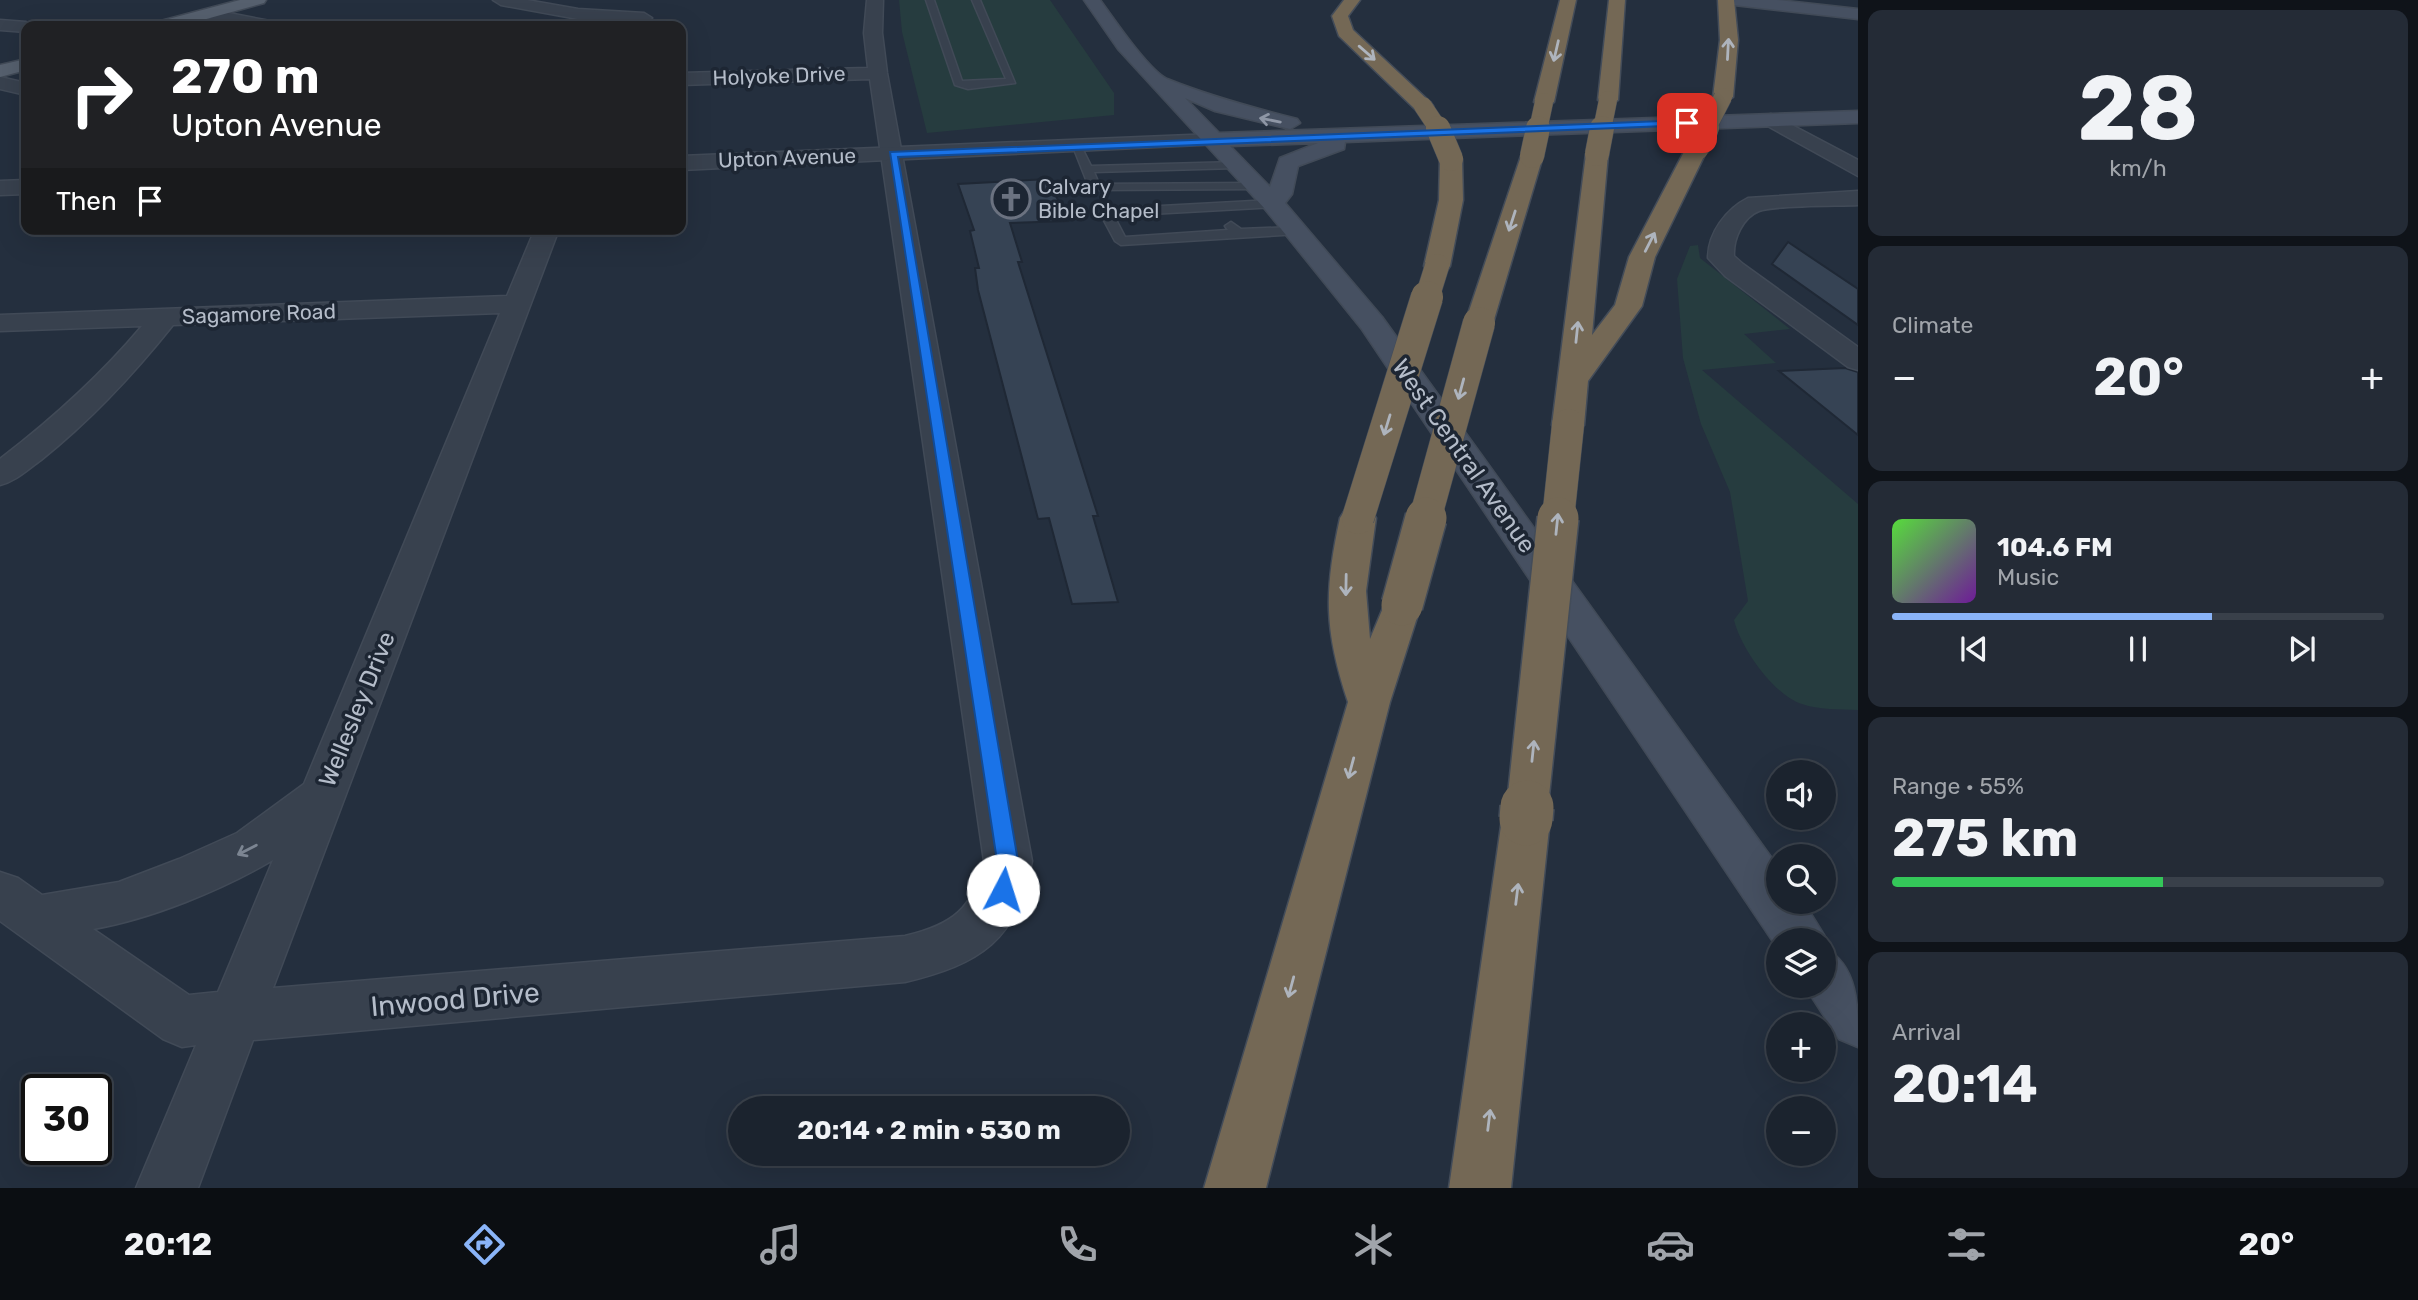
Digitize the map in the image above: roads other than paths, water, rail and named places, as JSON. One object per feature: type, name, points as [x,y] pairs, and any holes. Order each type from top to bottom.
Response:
[{"type":"highway","points":[[1352,0],[1340,16],[1345,32],[1423,106],[1441,133],[1451,159],[1454,178],[1437,266],[1358,518],[1346,573],[1346,622],[1352,655],[1369,702]]},
{"type":"highway","points":[[1235,1188],[1369,702],[1402,604],[1479,323],[1532,156],[1568,0]]},
{"type":"highway","points":[[1480,1188],[1526,818],[1597,154],[1608,100],[1617,0]]},
{"type":"highway","points":[[1572,382],[1628,306],[1642,257],[1723,97],[1729,40],[1726,0]]},
{"type":"main road","points":[[182,21],[258,0]]},
{"type":"main road","name":"West Central Avenue","points":[[1092,0],[1124,45],[1296,231],[1372,323],[1793,928]]},
{"type":"main road","points":[[1734,0],[1858,14]]},
{"type":"main road","points":[[0,71],[21,65]]},
{"type":"main road","points":[[1153,77],[1245,115],[1322,128],[1386,134]]},
{"type":"main road","name":"Upton Avenue","points":[[1245,174],[1386,134],[1858,117]]},
{"type":"main road","points":[[1245,174],[1280,194],[1288,163],[1298,157],[1323,147],[1386,134]]},
{"type":"main road","points":[[1836,989],[1858,1021]]},
{"type":"street","points":[[501,0],[578,15],[633,21]]},
{"type":"street","name":"Inwood Drive","points":[[18,906],[182,1020],[234,1018],[905,959],[940,952],[968,937],[988,916],[1003,890],[1007,861],[878,73],[873,33],[875,0]]},
{"type":"street","points":[[643,21],[654,2]]},
{"type":"street","points":[[208,14],[244,21]]},
{"type":"street","points":[[0,25],[21,27]]},
{"type":"street","name":"Holyoke Drive","points":[[686,79],[878,73]]},
{"type":"street","points":[[0,83],[21,88]]},
{"type":"street","points":[[1771,120],[1858,169]]},
{"type":"street","name":"Upton Avenue","points":[[686,163],[1130,144],[1245,174]]},
{"type":"street","points":[[0,188],[21,187]]},
{"type":"street","points":[[1858,198],[1756,202],[1742,208],[1720,250],[1721,258],[1734,270],[1858,361]]},
{"type":"street","name":"Wellesley Drive","points":[[167,1188],[546,235]]},
{"type":"street","name":"Sagamore Road","points":[[0,323],[518,304]]},
{"type":"street","points":[[0,475],[53,434],[118,374],[165,317]]},
{"type":"street","name":"Inwood Drive","points":[[18,906],[120,903],[196,874],[254,847],[322,796]]},
{"type":"lane","points":[[930,0],[958,83],[968,86],[1012,81],[976,0]]},
{"type":"lane","points":[[1130,144],[1144,168]]},
{"type":"lane","points":[[1076,146],[1095,187],[1195,187],[1245,174]]},
{"type":"lane","points":[[1087,169],[1181,167],[1245,174]]},
{"type":"lane","points":[[1181,167],[1195,187],[1238,233]]},
{"type":"lane","points":[[1245,174],[1215,208],[1105,213],[1121,241],[1296,231]]},
{"type":"place","name":"Calvary Bible Chapel","points":[[1011,199]]}]
